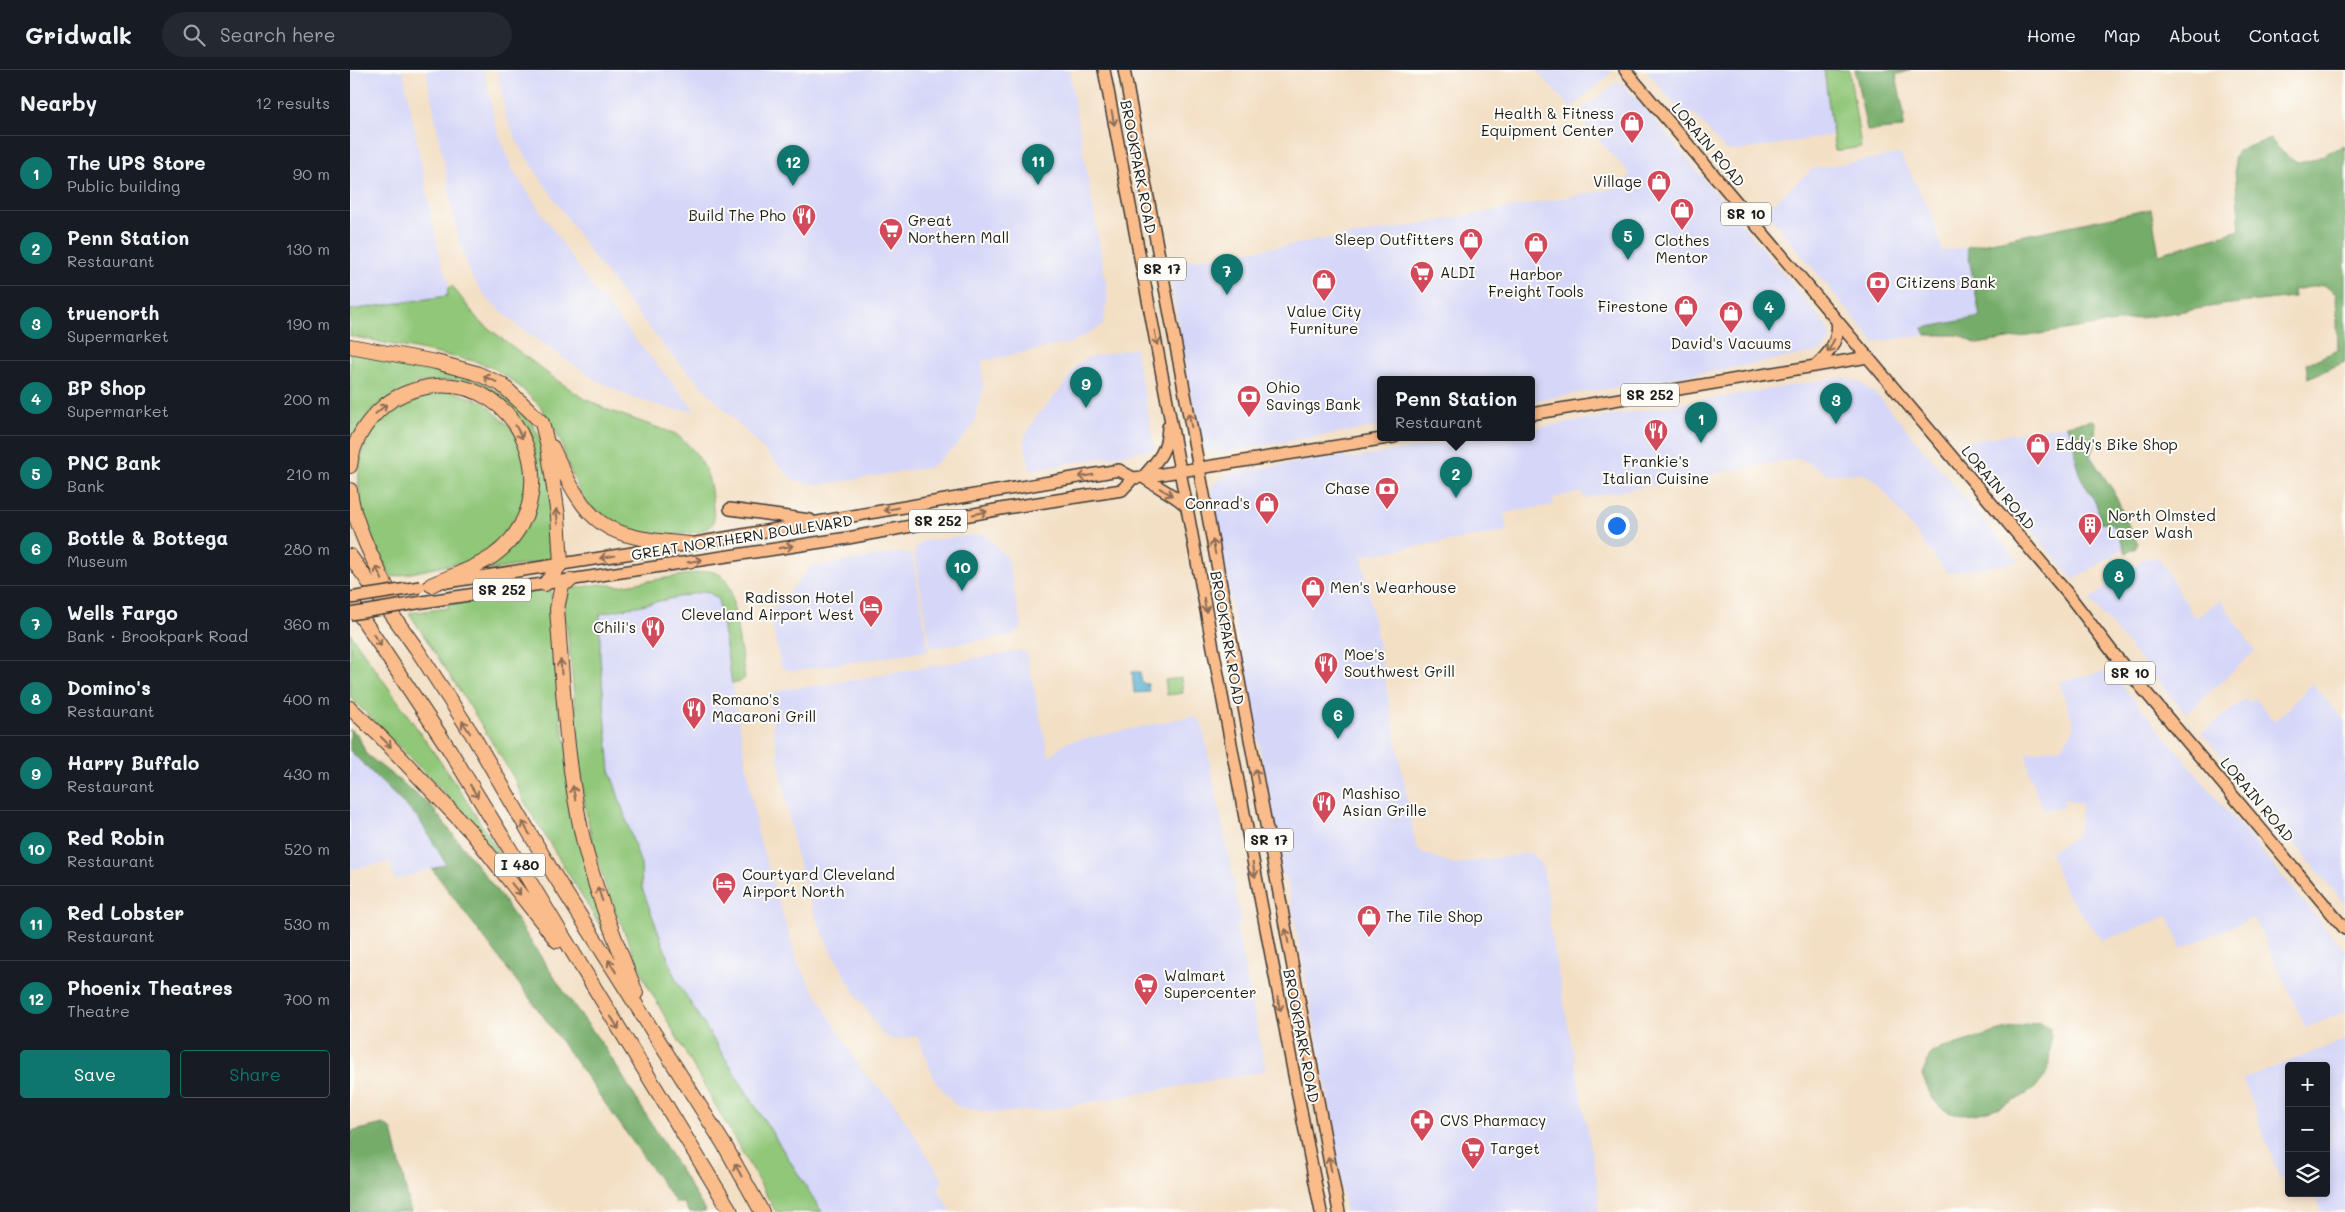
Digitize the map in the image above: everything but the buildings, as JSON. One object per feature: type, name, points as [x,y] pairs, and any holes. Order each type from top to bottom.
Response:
[{"type":"highway","points":[[350,346],[436,362],[476,373],[500,384],[542,423],[570,485],[589,513],[608,529],[645,541],[690,544]]},
{"type":"highway","points":[[350,466],[354,447],[375,414],[403,394],[420,388],[452,385],[468,389],[485,396],[512,418],[531,457],[532,493],[524,521],[510,540],[493,555],[426,586]]},
{"type":"highway","points":[[542,423],[558,516],[561,564],[545,584]]},
{"type":"highway","points":[[350,490],[351,502],[373,559],[416,648]]},
{"type":"highway","name":"I 480","points":[[350,556],[416,648],[472,734],[553,873],[725,1146],[762,1212]]},
{"type":"highway","points":[[571,580],[562,585],[557,609],[569,764],[583,840],[608,919],[647,1022]]},
{"type":"highway","name":"I 480","points":[[350,599],[448,749],[731,1212]]},
{"type":"highway","points":[[350,708],[386,742],[472,833],[589,982]]},
{"type":"main road","name":"BROOKPARK ROAD","points":[[1104,70],[1188,508],[1263,922],[1321,1212]]},
{"type":"main road","name":"BROOKPARK ROAD","points":[[1124,70],[1340,1212]]},
{"type":"main road","name":"LORAIN ROAD","points":[[1625,70],[2068,594],[2117,658],[2345,929]]},
{"type":"main road","points":[[1815,366],[1830,350],[1836,337],[1837,321]]},
{"type":"main road","name":"SR 252","points":[[1535,413],[1868,357]]},
{"type":"main road","points":[[1168,402],[1167,443],[1160,459],[1138,477],[1182,502],[1188,508]]},
{"type":"main road","name":"GREAT NORTHERN BOULEVARD","points":[[350,599],[690,544],[1119,470],[1138,477],[1377,440]]},
{"type":"main road","name":"GREAT NORTHERN BOULEVARD","points":[[350,614],[848,538],[1006,508],[1122,490],[1138,477]]},
{"type":"main road","points":[[730,509],[819,521]]},
{"type":"shaded area","points":[[350,70],[403,70],[440,259],[449,283],[447,296],[350,310]]},
{"type":"shaded area","points":[[426,70],[484,70],[495,124],[512,169],[594,290],[695,410],[676,410],[633,398],[596,380],[522,329],[486,298],[471,275],[459,242]]},
{"type":"shaded area","points":[[497,70],[1069,70],[1108,295],[1103,325],[1071,343],[982,361],[983,390],[973,426],[956,446],[931,467],[820,485],[793,480],[664,347],[594,258],[520,148],[506,117]]},
{"type":"shaded area","points":[[1536,70],[1611,70],[1612,72],[1571,109]]},
{"type":"shaded area","points":[[1646,70],[1823,70],[1833,135],[1738,151],[1725,150],[1693,113],[1686,118]]},
{"type":"shaded area","points":[[1617,82],[1621,82],[1816,313],[1828,329],[1829,343],[1821,351],[1743,366],[1535,400],[1535,376],[1377,376],[1377,427],[1217,453],[1208,450],[1198,442],[1168,264],[1411,226],[1622,187],[1630,174],[1576,115]]},
{"type":"shaded area","points":[[1900,154],[1933,216],[1942,251],[1967,247],[1980,317],[1923,328],[1926,335],[1874,342],[1765,211],[1812,169]]},
{"type":"shaded area","points":[[1135,348],[1155,449],[1030,470],[1024,438],[1036,417],[1061,389],[1077,364],[1090,357]]},
{"type":"shaded area","points":[[1843,377],[1861,383],[1881,399],[2019,562],[1947,573],[1877,482],[1864,474],[1827,474],[1800,458],[1584,498],[1582,492],[1553,498],[1554,505],[1504,513],[1507,531],[1362,556],[1416,846],[1423,853],[1454,864],[1532,853],[1543,867],[1548,895],[1550,930],[1597,1179],[1599,1212],[1346,1212],[1332,1140],[1332,1118],[1313,1017],[1287,881],[1280,870],[1259,743],[1210,496],[1213,484],[1228,474],[1345,455],[1346,459],[1459,441],[1535,441],[1535,428]]},
{"type":"shaded area","points":[[2080,423],[2117,520],[2130,545],[2074,580],[1958,443]]},
{"type":"shaded area","points":[[984,534],[1007,557],[1022,627],[1012,636],[931,648],[914,552],[922,541]]},
{"type":"shaded area","points":[[902,552],[912,555],[929,651],[793,671],[781,667],[770,614],[811,567]]},
{"type":"shaded area","points":[[2159,558],[2195,618],[2221,600],[2255,651],[2186,714],[2090,600],[2114,579],[2144,559]]},
{"type":"shaded area","points":[[706,591],[718,598],[758,834],[798,964],[863,1072],[892,1100],[943,1180],[938,1188],[951,1212],[822,1212],[676,980],[642,888],[641,865],[610,771],[600,657],[600,614]]},
{"type":"shaded area","points":[[1018,651],[1026,652],[1049,757],[1064,743],[1193,716],[1202,723],[1242,924],[1236,925],[1266,1071],[1046,1110],[990,1113],[956,1106],[936,1082],[917,1036],[894,1040],[883,1035],[855,993],[830,949],[813,910],[795,851],[768,699],[776,692],[785,689],[824,685]]},
{"type":"shaded area","points":[[2109,670],[2345,951],[2345,1012],[2306,1028],[2254,918],[2181,948],[2168,916],[2102,941],[2065,892],[2050,852],[2077,836],[2082,804],[2063,798],[2065,807],[2043,810],[2029,773],[2027,753],[2061,747],[2075,727],[2059,682]]},
{"type":"shaded area","points":[[2312,684],[2345,721],[2345,904],[2202,733],[2245,699],[2250,702],[2255,698],[2275,722]]},
{"type":"shaded area","points":[[350,751],[419,819],[447,864],[395,880],[390,862],[350,869]]},
{"type":"shaded area","points":[[2345,1040],[2345,1212],[2321,1212],[2316,1197],[2330,1197],[2330,1062],[2287,1062]]},
{"type":"shaded area","points":[[2285,1063],[2285,1177],[2280,1179],[2243,1079]]},
{"type":"green space","points":[[1824,70],[1849,70],[1861,147],[1835,151]]},
{"type":"green space","points":[[1855,70],[1910,70],[1896,75],[1904,114],[1903,128],[1867,131]]},
{"type":"green space","points":[[2270,139],[2287,156],[2299,162],[2312,160],[2345,146],[2345,362],[2308,378],[2306,364],[2338,350],[2336,294],[2324,285],[2293,290],[2294,297],[2222,305],[1977,344],[1959,335],[1926,335],[1923,328],[1980,317],[1967,247],[2151,209],[2159,254],[2240,230],[2234,158],[2239,150]]},
{"type":"green space","points":[[452,286],[479,321],[555,379],[585,399],[608,410],[676,434],[687,444],[702,463],[710,483],[714,522],[709,528],[699,532],[657,537],[628,535],[584,502],[561,442],[550,420],[540,406],[519,386],[495,369],[474,361],[350,336],[350,310],[447,296],[448,288]]},
{"type":"green space","points":[[350,349],[412,360],[473,378],[500,393],[523,412],[539,437],[549,470],[554,557],[548,559],[548,561],[465,574],[499,558],[537,487],[538,465],[527,430],[514,413],[490,393],[478,386],[452,380],[416,383],[350,446]]},
{"type":"green space","points":[[432,391],[451,391],[484,402],[513,430],[526,460],[525,499],[507,533],[483,555],[460,565],[458,563],[392,577],[373,547],[364,527],[360,502],[359,479],[361,459],[366,441],[376,425],[389,411],[408,400]]},
{"type":"green space","points":[[2093,420],[2096,423],[2094,445],[2090,456],[2113,490],[2133,536],[2138,543],[2135,549],[2126,553],[2113,524],[2099,523],[2098,508],[2078,470],[2072,437],[2066,425]]},
{"type":"green space","points":[[708,571],[723,577],[731,591],[745,678],[738,683],[732,683],[718,598],[706,591],[600,614],[600,657],[610,771],[641,865],[642,888],[676,980],[822,1212],[776,1212],[646,983],[607,891],[585,807],[567,626],[563,616],[563,607],[568,594],[571,589],[600,584],[619,586]]},
{"type":"green space","points":[[551,589],[560,717],[610,937],[604,932],[525,803],[514,778],[471,708],[409,613],[448,608],[448,604]]},
{"type":"green space","points":[[350,633],[454,781],[515,878],[441,789],[350,697]]},
{"type":"green space","points":[[1181,678],[1183,693],[1167,695],[1165,680]]},
{"type":"green space","points":[[350,729],[358,735],[366,754],[430,805],[501,896],[560,986],[605,1048],[706,1212],[689,1212],[684,1203],[676,1203],[546,1020],[432,869],[446,864],[419,819],[350,751]]},
{"type":"green space","points":[[2039,1022],[2051,1028],[2050,1057],[2046,1074],[2031,1091],[2004,1106],[1974,1114],[1961,1115],[1951,1113],[1936,1102],[1922,1075],[1931,1052],[1999,1031]]},
{"type":"green space","points":[[383,1124],[392,1130],[411,1212],[350,1212],[350,1132]]},
{"type":"water","points":[[1132,672],[1140,672],[1142,683],[1148,684],[1149,692],[1134,693]]},
{"type":"place","name":"Health & Fitness Equipment Center","points":[[1632,144]]},
{"type":"place","name":"Red Lobster","points":[[1038,185]]},
{"type":"place","name":"Phoenix Theatres","points":[[793,186]]},
{"type":"place","name":"Village","points":[[1659,203]]},
{"type":"place","name":"Clothes Mentor","points":[[1682,231]]},
{"type":"place","name":"Build The Pho","points":[[804,237]]},
{"type":"place","name":"Great Northern Mall","points":[[891,251]]},
{"type":"place","name":"PNC Bank","points":[[1628,260]]},
{"type":"place","name":"Sleep Outfitters","points":[[1471,261]]},
{"type":"place","name":"Harbor Freight Tools","points":[[1536,265]]},
{"type":"place","name":"ALDI","points":[[1422,294]]},
{"type":"place","name":"Wells Fargo","points":[[1227,295]]},
{"type":"place","name":"Value City Furniture","points":[[1324,302]]},
{"type":"place","name":"Citizens Bank","points":[[1878,304]]},
{"type":"place","name":"Firestone","points":[[1686,328]]},
{"type":"place","name":"BP Shop","points":[[1769,331]]},
{"type":"place","name":"David's Vacuums","points":[[1731,334]]},
{"type":"place","name":"Harry Buffalo","points":[[1086,408]]},
{"type":"place","name":"Ohio Savings Bank","points":[[1249,418]]},
{"type":"place","name":"truenorth","points":[[1836,424]]},
{"type":"place","name":"The UPS Store","points":[[1701,443]]},
{"type":"place","name":"Frankie's Italian Cuisine","points":[[1656,452]]},
{"type":"place","name":"Eddy's Bike Shop","points":[[2038,466]]},
{"type":"place","name":"Penn Station","points":[[1456,498]]},
{"type":"place","name":"Chase","points":[[1387,510]]},
{"type":"place","name":"Conrad's","points":[[1267,525]]},
{"type":"place","name":"North Olmsted Laser Wash","points":[[2090,546]]},
{"type":"place","name":"Red Robin","points":[[962,591]]},
{"type":"place","name":"Domino's","points":[[2119,600]]},
{"type":"place","name":"Men's Wearhouse","points":[[1313,609]]},
{"type":"place","name":"Radisson Hotel Cleveland Airport West","points":[[871,628]]},
{"type":"place","name":"Chili's","points":[[653,649]]},
{"type":"place","name":"Moe's Southwest Grill","points":[[1326,685]]},
{"type":"place","name":"Romano's Macaroni Grill","points":[[694,730]]},
{"type":"place","name":"Bottle & Bottega","points":[[1338,739]]},
{"type":"place","name":"Mashiso Asian Grille","points":[[1324,824]]},
{"type":"place","name":"Courtyard Cleveland Airport North","points":[[724,905]]},
{"type":"place","name":"The Tile Shop","points":[[1369,938]]},
{"type":"place","name":"Walmart Supercenter","points":[[1146,1006]]},
{"type":"place","name":"CVS Pharmacy","points":[[1422,1142]]},
{"type":"place","name":"Target","points":[[1473,1170]]}]
